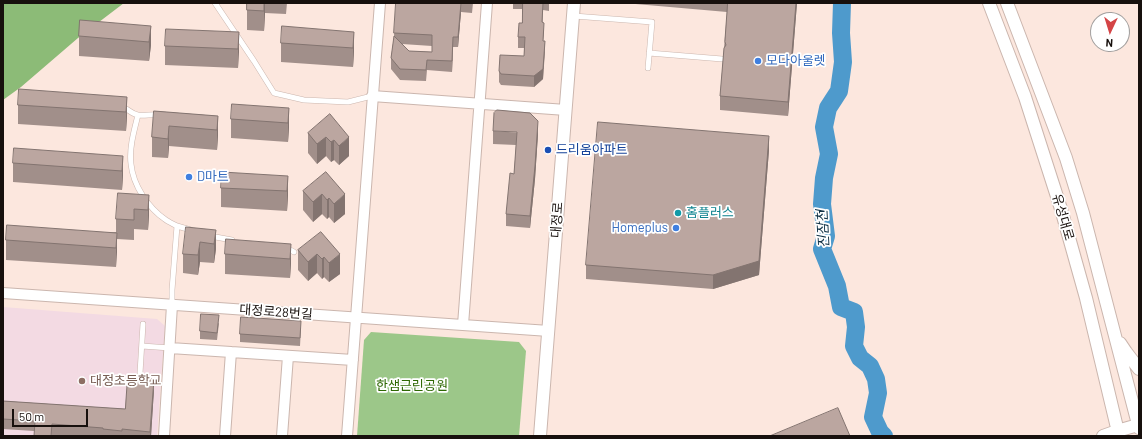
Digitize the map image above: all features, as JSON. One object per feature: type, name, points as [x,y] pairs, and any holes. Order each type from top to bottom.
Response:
[{"type":"street","points":[[347,436],[380,3]]},
{"type":"street","points":[[464,325],[487,3]]},
{"type":"street","name":"대정로","points":[[540,436],[574,3]]},
{"type":"street","name":"유성대로","points":[[989,3],[1025,97],[1061,209],[1086,298],[1118,433]]},
{"type":"street","name":"유성대로","points":[[1007,3],[1066,158],[1083,213],[1113,332],[1139,426]]},
{"type":"street","points":[[372,96],[566,110]]},
{"type":"street","name":"대정로28번길","points":[[3,292],[549,331]]},
{"type":"street","points":[[164,436],[172,305]]},
{"type":"street","points":[[1113,332],[1139,369]]},
{"type":"street","points":[[170,348],[353,360]]},
{"type":"street","points":[[225,436],[231,352]]},
{"type":"street","points":[[282,436],[288,356]]},
{"type":"street","points":[[1103,436],[1139,426]]},
{"type":"lane","points":[[215,3],[274,93],[304,100],[348,102],[372,96]]},
{"type":"lane","points":[[573,16],[652,22],[648,68]]},
{"type":"lane","points":[[649,53],[722,59]]},
{"type":"lane","points":[[118,107],[126,107],[138,116],[153,114],[167,115]]},
{"type":"lane","points":[[138,116],[132,140],[130,161],[134,179],[141,193],[166,220],[177,226],[197,232]]},
{"type":"lane","points":[[123,161],[130,161]]},
{"type":"lane","points":[[172,305],[177,226]]},
{"type":"lane","points":[[204,234],[241,241]]},
{"type":"lane","points":[[278,245],[294,252]]},
{"type":"lane","points":[[140,373],[143,324]]},
{"type":"lane","points":[[142,346],[170,348]]},
{"type":"shaded area","name":"대정초등학교","points":[[3,307],[157,319],[165,326],[157,436],[3,436]]},
{"type":"green space","points":[[3,3],[124,3],[78,38],[21,87],[3,100]]},
{"type":"green space","name":"한샘근린공원","points":[[371,332],[519,342],[526,351],[519,436],[357,436],[364,340]]},
{"type":"building","points":[[247,3],[264,3],[264,11],[247,10]]},
{"type":"building","points":[[396,3],[461,3],[458,37],[453,37],[452,61],[427,60],[426,70],[400,69],[391,58],[394,36],[409,51],[432,52],[432,35],[394,33]]},
{"type":"building","points":[[523,3],[543,3],[543,41],[545,41],[543,69],[534,76],[501,74],[499,71],[500,55],[524,56],[525,37],[518,37],[519,23],[522,23]]},
{"type":"building","name":"모다아울렛","points":[[728,3],[796,3],[788,102],[720,96],[724,48],[726,45]]},
{"type":"building","points":[[80,20],[151,26],[149,42],[79,36]]},
{"type":"building","points":[[282,26],[354,32],[353,48],[281,43]]},
{"type":"building","points":[[166,29],[239,32],[238,49],[165,46]]},
{"type":"building","points":[[19,89],[127,97],[126,112],[18,105]]},
{"type":"building","points":[[232,104],[289,108],[288,123],[231,119]]},
{"type":"building","points":[[497,110],[530,113],[538,121],[530,216],[506,214],[510,173],[514,174],[517,132],[493,131],[494,113]]},
{"type":"building","points":[[154,111],[218,116],[217,130],[169,126],[168,139],[152,137]]},
{"type":"building","points":[[330,114],[349,137],[339,146],[334,140],[331,142],[326,137],[317,144],[308,133]]},
{"type":"building","name":"홈플러스","points":[[598,122],[769,136],[759,261],[713,275],[586,265]]},
{"type":"building","points":[[14,148],[123,156],[122,171],[13,163]]},
{"type":"building","points":[[222,172],[288,176],[287,191],[221,188]]},
{"type":"building","points":[[326,172],[345,194],[334,204],[329,198],[327,200],[322,194],[313,202],[303,191]]},
{"type":"building","points":[[118,193],[149,195],[148,210],[134,209],[134,220],[116,219]]},
{"type":"building","points":[[7,225],[117,233],[116,248],[6,240]]},
{"type":"building","points":[[186,227],[216,230],[214,244],[200,242],[198,255],[183,254]]},
{"type":"building","points":[[321,232],[340,254],[329,263],[324,257],[322,259],[317,254],[308,262],[298,250]]},
{"type":"building","points":[[226,239],[291,244],[290,259],[225,254]]},
{"type":"building","points":[[201,314],[219,315],[217,333],[200,331]]},
{"type":"building","points":[[241,317],[301,321],[300,338],[240,334]]},
{"type":"building","points":[[128,376],[154,379],[150,432],[122,429],[122,431],[52,424],[51,436],[34,436],[35,421],[3,419],[3,401],[125,409]]},
{"type":"building","points":[[838,408],[850,436],[770,436]]},
{"type":"waterway","name":"진잠천","points":[[842,3],[841,33],[843,62],[839,91],[828,108],[824,127],[829,154],[824,178],[822,204],[826,236],[822,249],[837,286],[841,307],[854,312],[856,327],[854,346],[860,358],[870,366],[876,379],[878,393],[873,417],[880,432],[884,436]]},
{"type":"place","name":"모다아울렛","points":[[758,61]]},
{"type":"place","name":"드리움아파트","points":[[548,150]]},
{"type":"place","name":"D마트","points":[[189,177]]},
{"type":"place","name":"홈플러스","points":[[678,213]]},
{"type":"place","name":"Homeplus","points":[[676,228]]},
{"type":"place","name":"대정초등학교","points":[[82,381]]}]
